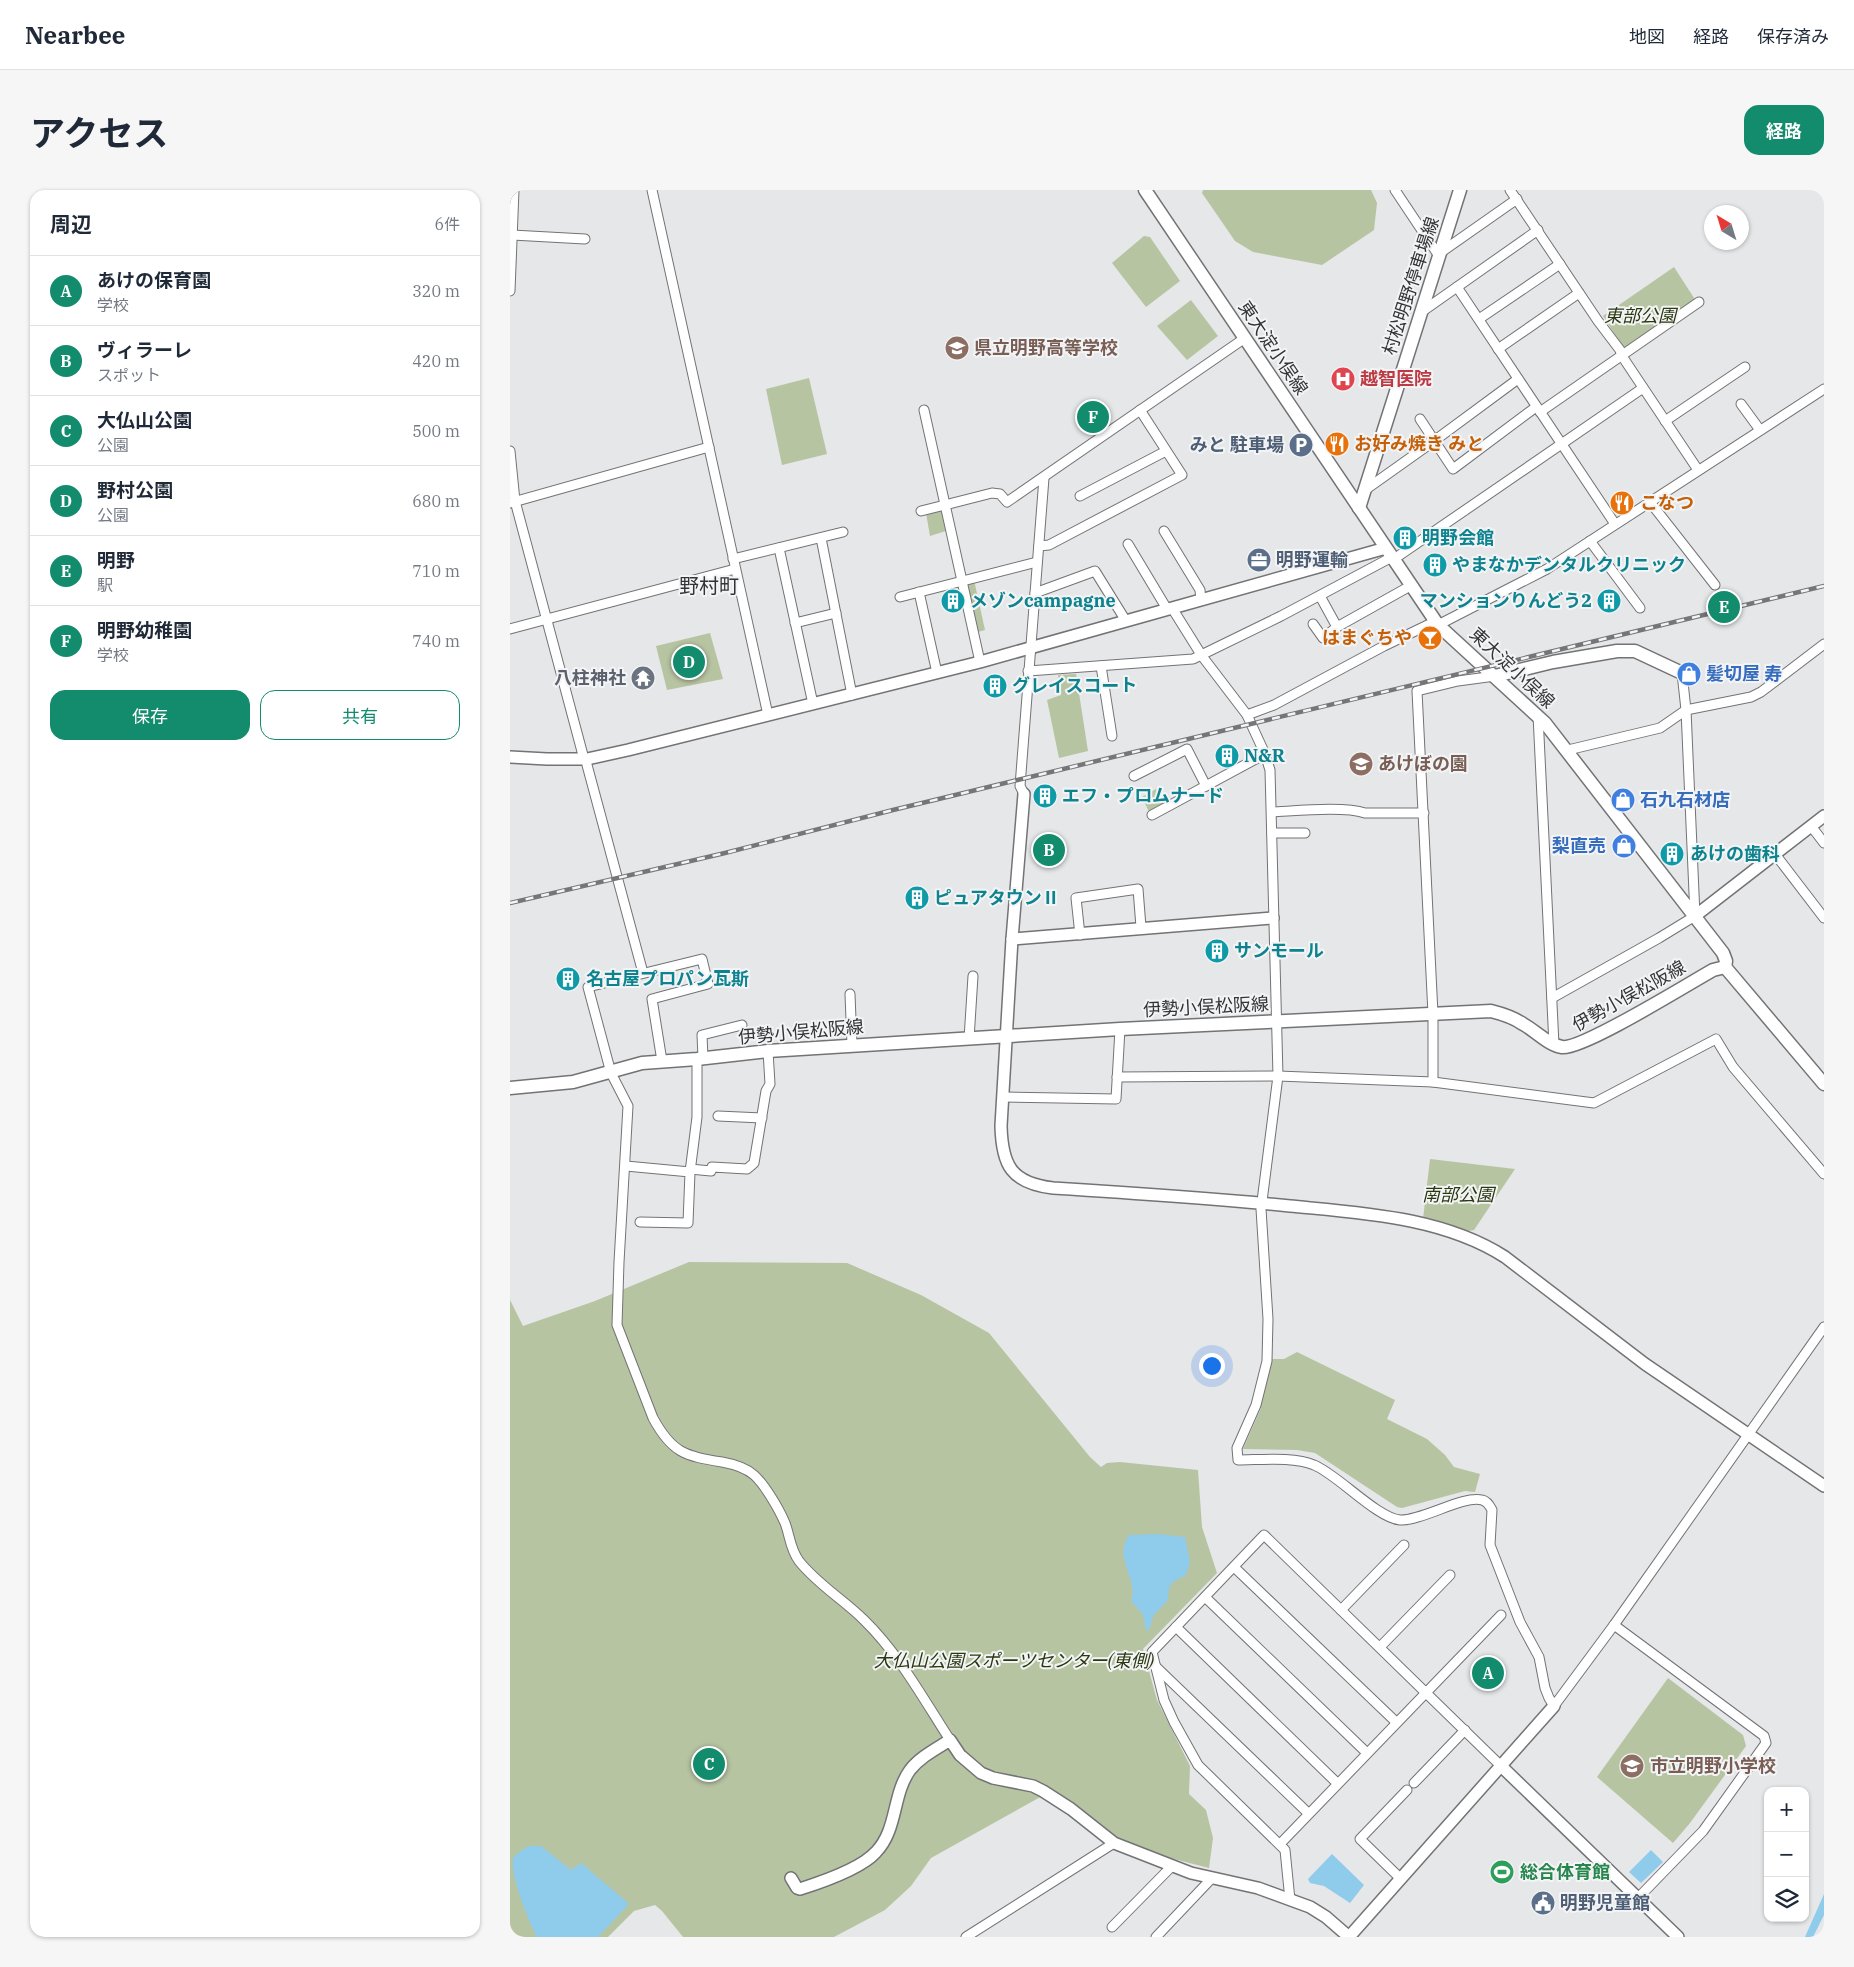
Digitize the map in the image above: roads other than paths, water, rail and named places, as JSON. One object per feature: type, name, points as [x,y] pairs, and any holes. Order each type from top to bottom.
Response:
[{"type":"main road","name":"東大淀小俣線","points":[[1145,190],[1437,623],[1538,715],[1568,750],[1723,953],[1726,967]]},
{"type":"main road","name":"村松明野停車場線","points":[[1359,508],[1420,313],[1461,191]]},
{"type":"main road","points":[[1495,676],[1617,651],[1635,651],[1682,674]]},
{"type":"main road","points":[[1726,967],[1824,1084]]},
{"type":"main road","name":"伊勢小俣松阪線","points":[[510,1088],[573,1082],[642,1063],[700,1059],[768,1051],[933,1039],[969,1039],[1120,1029],[1491,1011],[1506,1014],[1554,1045],[1570,1047],[1579,1044],[1713,970],[1726,967]]},
{"type":"street","points":[[510,291],[514,190]]},
{"type":"street","points":[[652,190],[768,715]]},
{"type":"street","points":[[1395,190],[1439,254],[1517,199]]},
{"type":"street","points":[[1510,190],[1620,350],[1622,356],[1698,470]]},
{"type":"street","points":[[1420,313],[1538,230]]},
{"type":"street","points":[[512,235],[585,239]]},
{"type":"street","points":[[1478,319],[1560,264]]},
{"type":"street","points":[[1457,287],[1614,524]]},
{"type":"street","points":[[1498,349],[1579,293]]},
{"type":"street","points":[[1420,419],[1453,469],[1699,302]]},
{"type":"street","points":[[921,512],[992,493],[1000,494],[1007,502],[1244,338]]},
{"type":"street","points":[[1666,421],[1745,367]]},
{"type":"street","points":[[1364,490],[1518,379]]},
{"type":"street","points":[[1028,671],[1193,660],[1202,656],[1320,596],[1391,555],[1643,388]]},
{"type":"street","points":[[1247,715],[1274,705],[1384,646],[1437,623],[1546,569],[1824,389]]},
{"type":"street","points":[[1741,404],[1760,430]]},
{"type":"street","points":[[924,410],[980,662]]},
{"type":"street","points":[[1039,546],[1049,545],[1182,475],[1140,410]]},
{"type":"street","points":[[513,502],[709,447]]},
{"type":"street","points":[[510,451],[513,502],[548,619],[643,973]]},
{"type":"street","points":[[1080,496],[1166,451]]},
{"type":"street","points":[[1044,478],[1020,786],[1024,794],[1012,939],[1004,1096],[1002,1143],[1005,1160],[1012,1172],[1033,1184],[1052,1188],[1261,1203],[1390,1218],[1436,1227],[1479,1242],[1505,1258],[1610,1338],[1824,1486]]},
{"type":"street","points":[[1650,502],[1715,584]]},
{"type":"street","points":[[1164,531],[1200,590],[1201,600]]},
{"type":"street","points":[[510,629],[734,564],[779,548],[843,532]]},
{"type":"street","points":[[821,538],[852,696]]},
{"type":"street","points":[[1590,541],[1640,608]]},
{"type":"street","points":[[1128,544],[1169,609],[1247,715],[1269,765],[1272,812],[1278,1076],[1261,1203],[1268,1319],[1267,1361],[1256,1405],[1237,1448],[1238,1460],[1297,1461],[1315,1465],[1384,1513],[1400,1520],[1468,1501],[1482,1500],[1486,1502],[1492,1510],[1490,1545],[1520,1622],[1539,1657],[1547,1693],[1554,1706]]},
{"type":"street","points":[[779,548],[813,704]]},
{"type":"street","points":[[510,757],[586,759],[637,748],[852,696],[1201,600],[1391,555]]},
{"type":"street","points":[[900,597],[1037,562]]},
{"type":"street","points":[[1035,593],[1095,571],[1126,621]]},
{"type":"street","points":[[1313,624],[1323,638],[1338,627],[1412,585]]},
{"type":"street","points":[[919,592],[937,673]]},
{"type":"street","points":[[1320,596],[1338,627]]},
{"type":"street","points":[[795,623],[836,613]]},
{"type":"street","points":[[1568,750],[1660,728],[1686,710],[1751,697],[1761,692],[1824,644]]},
{"type":"street","points":[[1101,666],[1112,736]]},
{"type":"street","points":[[1682,674],[1686,710],[1695,916]]},
{"type":"street","points":[[1433,1082],[1433,1014],[1417,691],[1458,681],[1495,676]]},
{"type":"street","points":[[1538,715],[1554,1045]]},
{"type":"street","points":[[1134,776],[1187,749],[1206,786]]},
{"type":"street","points":[[1152,815],[1265,754]]},
{"type":"street","points":[[1272,812],[1326,810],[1359,811],[1365,813],[1424,813]]},
{"type":"street","points":[[1552,998],[1695,916],[1824,816]]},
{"type":"street","points":[[1811,826],[1824,842]]},
{"type":"street","points":[[1272,833],[1305,833]]},
{"type":"street","points":[[1775,854],[1824,918]]},
{"type":"street","points":[[1080,935],[1076,898],[1138,888],[1141,927]]},
{"type":"street","points":[[1012,939],[1080,935],[1141,927],[1273,918]]},
{"type":"street","points":[[662,1061],[652,999],[708,984],[702,959],[588,986],[611,1072],[628,1106],[617,1325],[659,1431],[670,1444],[687,1456],[732,1464],[748,1471],[759,1481],[785,1523],[790,1543],[800,1562],[876,1632],[897,1659],[960,1755],[981,1773],[993,1778],[1033,1786],[1043,1791],[1071,1809],[1114,1843],[1172,1866],[1212,1878],[1246,1885],[1316,1910],[1349,1937],[1554,1706],[1614,1625],[1824,1327]]},
{"type":"street","points":[[969,1039],[973,976]]},
{"type":"street","points":[[850,994],[852,1045]]},
{"type":"street","points":[[640,1222],[688,1223],[690,1171],[697,1117],[702,1035],[742,1026]]},
{"type":"street","points":[[1004,1096],[1116,1100],[1120,1029]]},
{"type":"street","points":[[1117,1077],[1278,1076],[1433,1082],[1594,1103],[1716,1039],[1733,1067],[1824,1174]]},
{"type":"street","points":[[626,1166],[690,1171],[711,1171],[712,1167],[747,1169],[754,1162],[766,1091],[770,1084],[768,1051]]},
{"type":"street","points":[[718,1116],[762,1118]]},
{"type":"street","points":[[1290,1900],[1285,1850],[1198,1765],[1164,1700],[1152,1652],[1264,1536],[1678,1937]]},
{"type":"street","points":[[1341,1610],[1404,1545]]},
{"type":"street","points":[[1234,1567],[1396,1722]]},
{"type":"street","points":[[1380,1647],[1450,1575]]},
{"type":"street","points":[[1205,1597],[1366,1753]]},
{"type":"street","points":[[1280,1844],[1501,1615]]},
{"type":"street","points":[[1614,1625],[1764,1736],[1766,1744],[1703,1831],[1638,1898]]},
{"type":"street","points":[[1176,1627],[1337,1783]]},
{"type":"street","points":[[1154,1664],[1308,1813]]},
{"type":"street","points":[[1414,1783],[1465,1730]]},
{"type":"street","points":[[791,1878],[797,1888],[800,1889],[852,1868],[871,1857],[884,1843],[901,1790],[910,1770],[923,1757],[950,1740]]},
{"type":"street","points":[[1400,1878],[1360,1839],[1407,1790]]},
{"type":"street","points":[[966,1937],[1114,1843]]},
{"type":"street","points":[[1112,1927],[1172,1866]]},
{"type":"street","points":[[1156,1937],[1212,1878]]},
{"type":"water","points":[[1159,1534],[1185,1537],[1190,1562],[1186,1575],[1173,1582],[1169,1588],[1168,1600],[1153,1616],[1150,1628],[1146,1631],[1143,1615],[1131,1601],[1133,1594],[1131,1581],[1123,1553],[1129,1535]]},
{"type":"water","points":[[529,1846],[541,1846],[571,1870],[582,1863],[629,1904],[598,1937],[537,1937],[521,1898],[513,1866],[513,1858]]},
{"type":"water","points":[[1651,1850],[1663,1862],[1641,1883],[1629,1872]]},
{"type":"water","points":[[1332,1854],[1364,1885],[1350,1903],[1324,1886],[1310,1883],[1308,1879]]},
{"type":"water","points":[[1824,1894],[1824,1915],[1813,1937],[1805,1937]]},
{"type":"railway","points":[[510,903],[725,853],[893,810],[1824,586]]},
{"type":"place","name":"県立明野高等学校","points":[[957,348]]},
{"type":"place","name":"越智医院","points":[[1343,379]]},
{"type":"place","name":"明野幼稚園","points":[[1093,417]]},
{"type":"place","name":"お好み焼き みと","points":[[1337,444]]},
{"type":"place","name":"みと 駐車場","points":[[1301,445]]},
{"type":"place","name":"こなつ","points":[[1622,503]]},
{"type":"place","name":"明野会館","points":[[1405,538]]},
{"type":"place","name":"明野運輸","points":[[1259,560]]},
{"type":"place","name":"やまなかデンタルクリニック","points":[[1435,565]]},
{"type":"place","name":"メゾンcampagne","points":[[953,601]]},
{"type":"place","name":"マンションりんどう2","points":[[1609,601]]},
{"type":"place","name":"明野","points":[[1724,607]]},
{"type":"place","name":"はまぐちや","points":[[1430,638]]},
{"type":"place","name":"野村公園","points":[[689,662]]},
{"type":"place","name":"髪切屋 寿","points":[[1689,674]]},
{"type":"place","name":"八柱神社","points":[[643,678]]},
{"type":"place","name":"グレイスコート","points":[[995,686]]},
{"type":"place","name":"N&R","points":[[1227,756]]},
{"type":"place","name":"あけぼの園","points":[[1361,764]]},
{"type":"place","name":"エフ・プロムナード","points":[[1045,796]]},
{"type":"place","name":"石九石材店","points":[[1623,800]]},
{"type":"place","name":"梨直売","points":[[1624,846]]},
{"type":"place","name":"ヴィラーレ","points":[[1049,850]]},
{"type":"place","name":"あけの歯科","points":[[1672,854]]},
{"type":"place","name":"ピュアタウンⅡ","points":[[917,898]]},
{"type":"place","name":"サンモール","points":[[1217,951]]},
{"type":"place","name":"名古屋プロパン瓦斯","points":[[568,979]]},
{"type":"place","name":"あけの保育園","points":[[1488,1673]]},
{"type":"place","name":"大仏山公園","points":[[709,1764]]},
{"type":"place","name":"市立明野小学校","points":[[1632,1766]]},
{"type":"place","name":"総合体育館","points":[[1502,1872]]},
{"type":"place","name":"明野児童館","points":[[1543,1903]]},
{"type":"district","name":"野村町","points":[[709,586]]},
{"type":"park label","name":"東部公園","points":[[1640,316]]},
{"type":"park label","name":"南部公園","points":[[1458,1195]]},
{"type":"park label","name":"大仏山公園スポーツセンター(東側)","points":[[1014,1661]]}]
